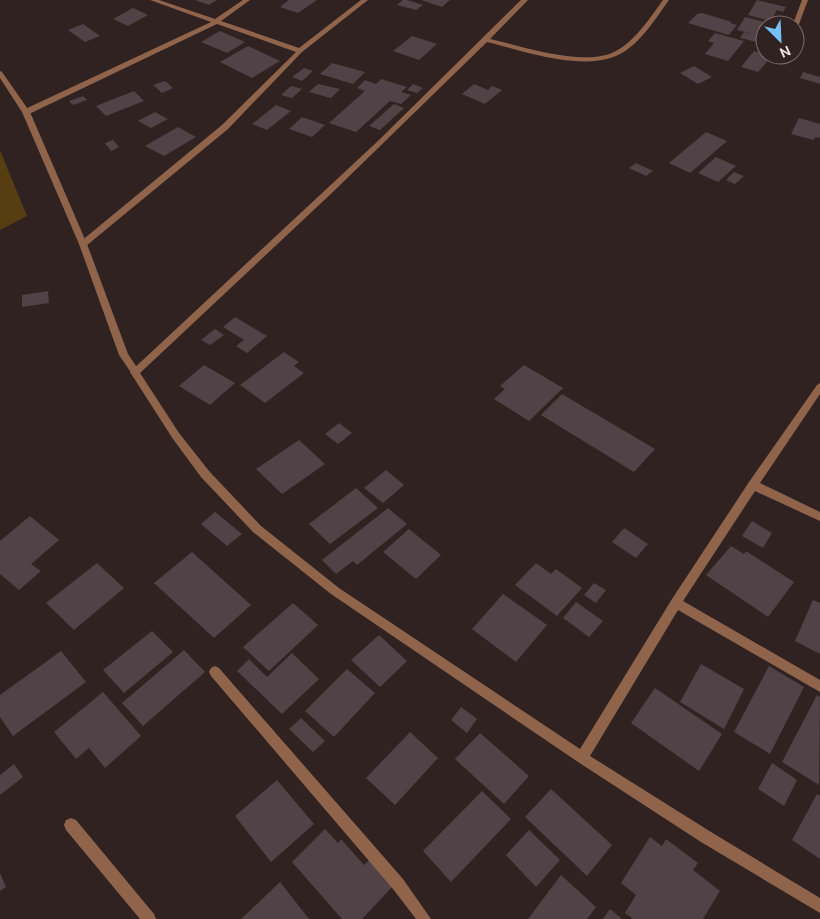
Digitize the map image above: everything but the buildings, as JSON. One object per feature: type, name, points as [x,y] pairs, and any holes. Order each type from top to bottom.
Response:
[{"type":"street","points":[[154,0],[300,51]]},
{"type":"street","points":[[26,112],[216,22],[247,0]]},
{"type":"street","points":[[83,244],[225,128],[300,51],[365,0]]},
{"type":"street","points":[[135,372],[364,159],[487,40],[525,0]]},
{"type":"street","points":[[487,40],[576,60],[598,59],[618,53],[650,22],[666,0]]},
{"type":"street","points":[[799,15],[805,0]]},
{"type":"street","points":[[0,73],[26,112],[83,244],[124,354],[176,436],[205,474],[257,529],[335,591],[582,758],[706,837],[820,906]]},
{"type":"street","points":[[582,758],[676,604],[753,485],[820,387]]},
{"type":"street","points":[[753,485],[820,517]]},
{"type":"street","points":[[676,604],[820,686]]},
{"type":"street","points":[[215,672],[398,884],[424,919]]},
{"type":"street","points":[[71,825],[148,919]]},
{"type":"shaded area","points":[[0,150],[27,216],[0,230]]}]
